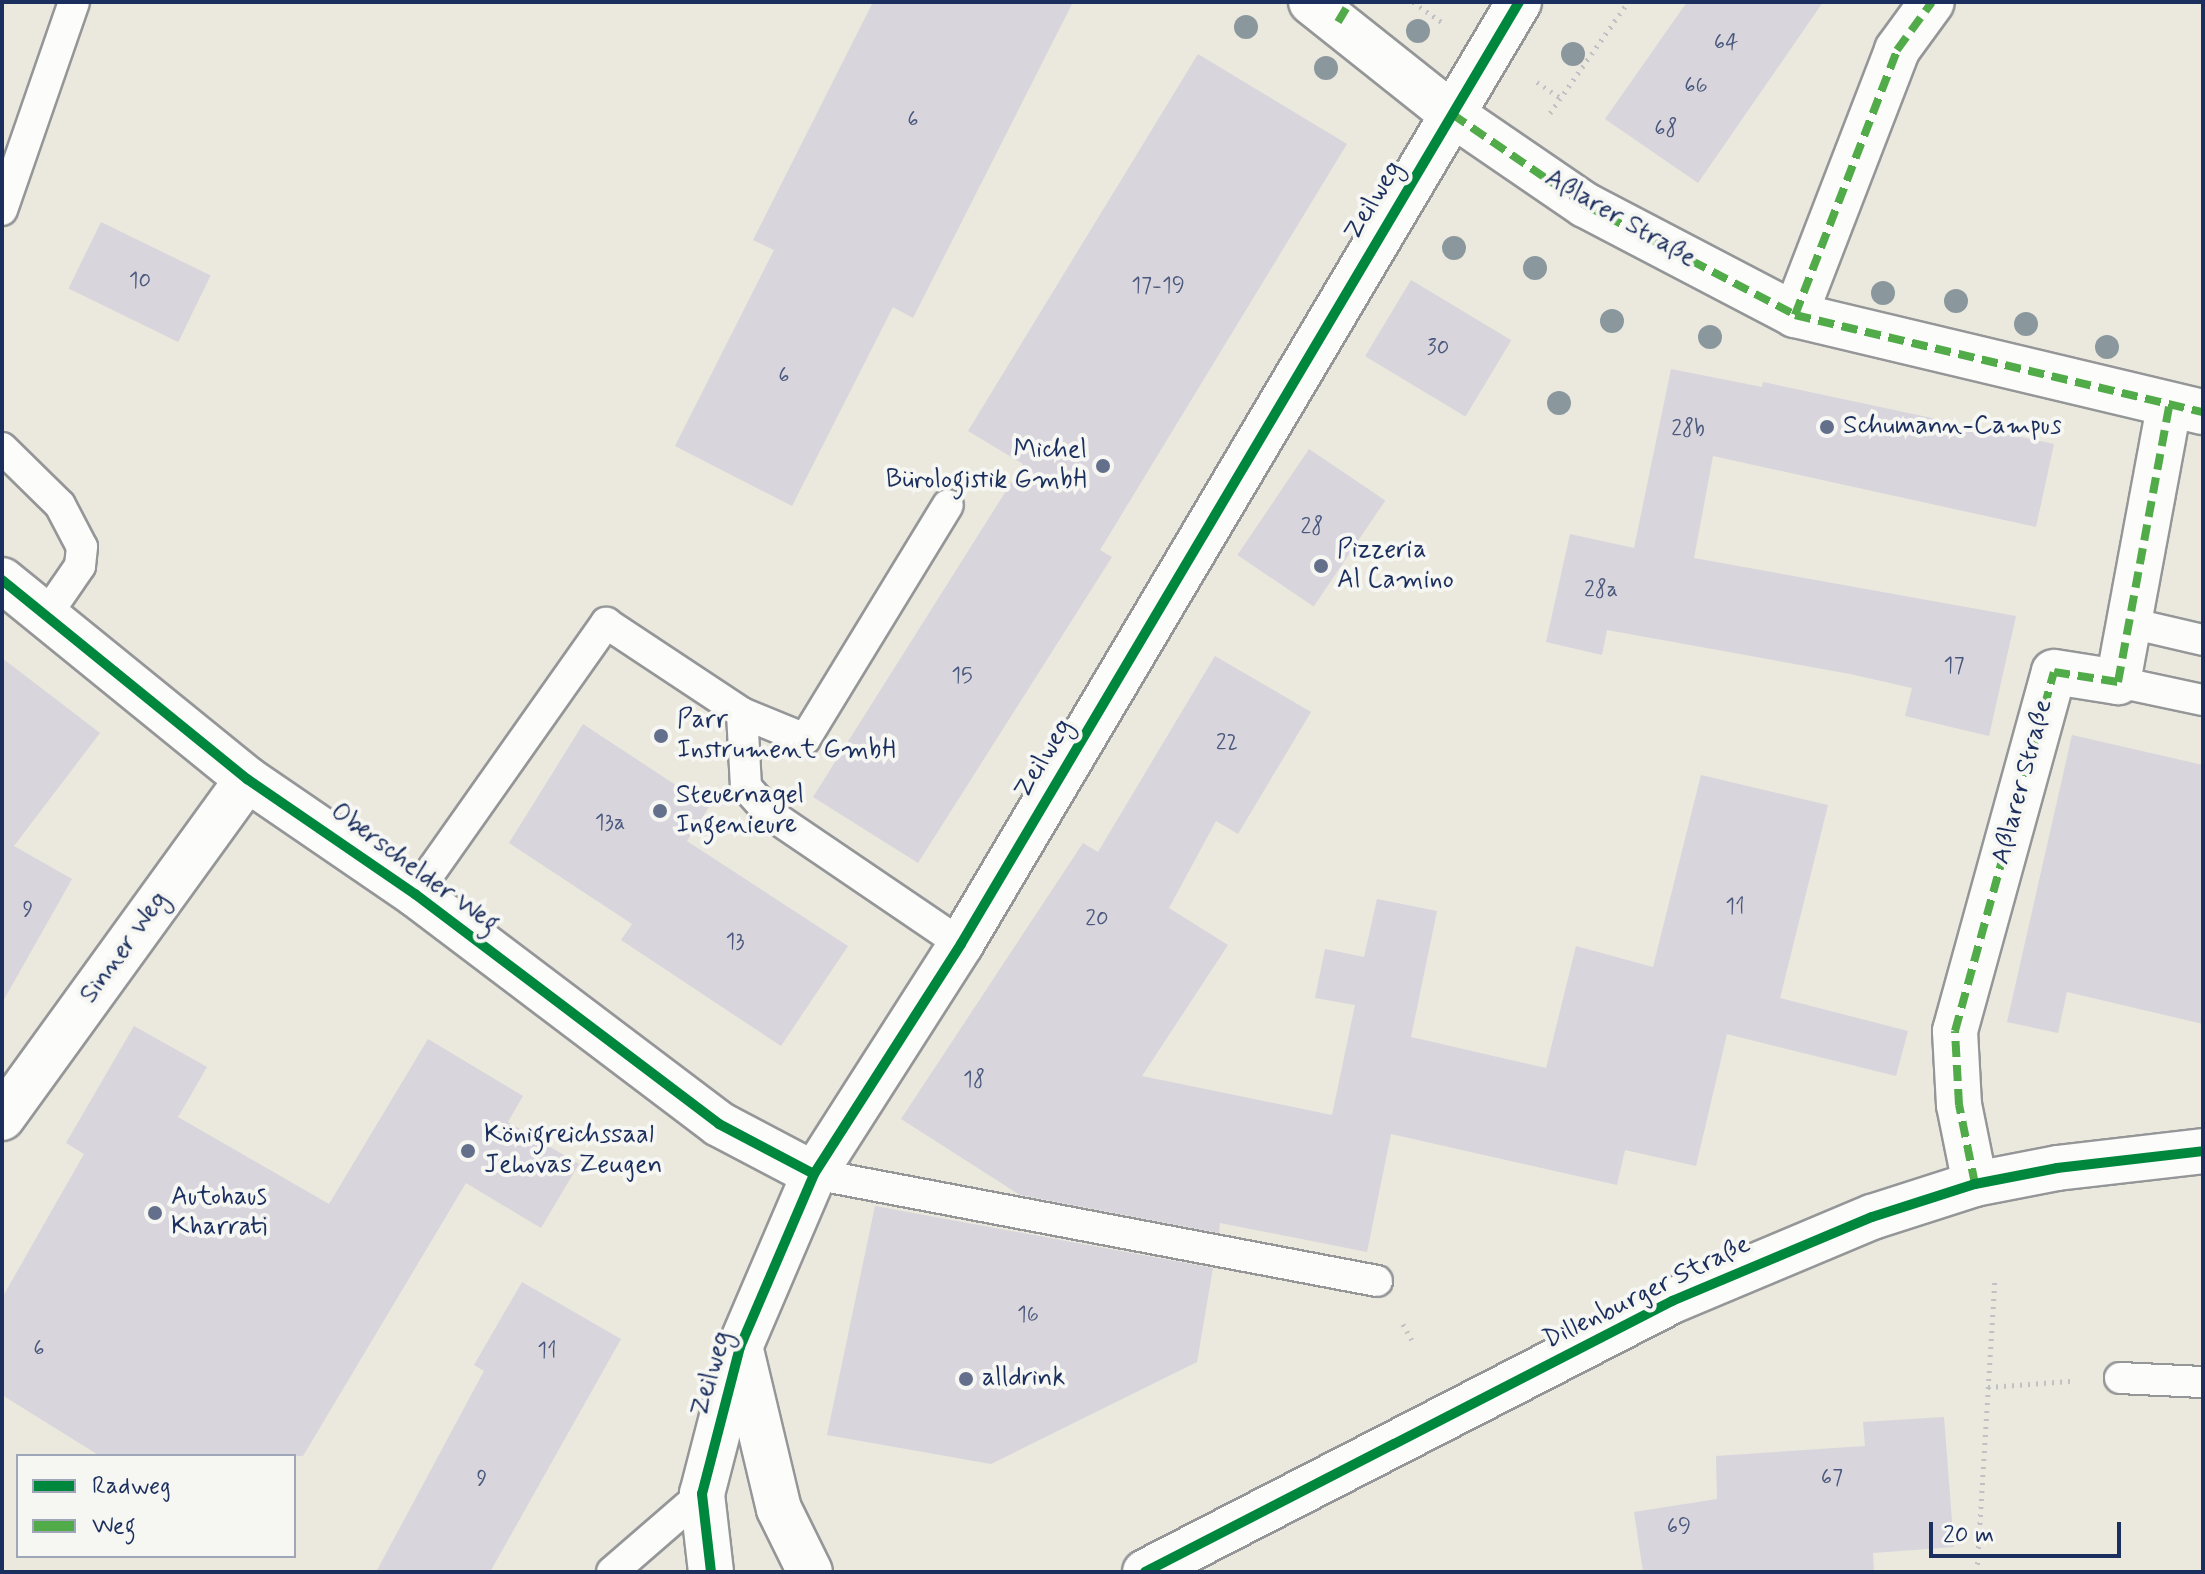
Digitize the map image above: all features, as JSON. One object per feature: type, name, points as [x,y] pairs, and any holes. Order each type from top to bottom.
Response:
[{"type":"street","name":"Zeilweg","points":[[711,1572],[702,1494],[740,1347],[814,1174],[961,944],[1519,2]]},
{"type":"street","points":[[1795,315],[1897,50],[1932,2]]},
{"type":"street","name":"Aßlarer Straße","points":[[1333,9],[1452,114],[1585,205],[1795,315],[2186,410],[2130,623],[2118,682],[2054,672],[1955,1031],[1959,1105],[1975,1184]]},
{"type":"street","name":"Oberschelder Weg","points":[[2,580],[247,779],[415,894],[719,1124],[814,1174]]},
{"type":"street","name":"Sinner Weg","points":[[2,1118],[247,779]]},
{"type":"street","name":"Dillenburger Straße","points":[[1145,1572],[1672,1301],[1872,1217],[1975,1184],[2057,1168],[2203,1151]]},
{"type":"street","name":"Zeilweg","points":[[740,1347],[779,1509],[810,1572]]},
{"type":"lane","points":[[2,210],[74,2]]},
{"type":"lane","points":[[2,448],[60,505],[82,547],[80,566],[47,614]]},
{"type":"lane","points":[[415,894],[606,623],[742,713],[805,739],[948,505]]},
{"type":"lane","points":[[2130,623],[2203,640]]},
{"type":"lane","points":[[2118,682],[2203,700]]},
{"type":"lane","points":[[742,713],[746,787],[762,805],[961,944]]},
{"type":"lane","points":[[814,1174],[1377,1281]]},
{"type":"lane","points":[[2120,1378],[2203,1382]]},
{"type":"lane","points":[[612,1572],[702,1494]]},
{"type":"path","points":[[1413,2],[1447,26]]},
{"type":"path","points":[[1517,159],[1628,2]]},
{"type":"path","points":[[1529,77],[1561,98]]},
{"type":"path","points":[[1977,1572],[1995,1281]]},
{"type":"path","points":[[1988,1387],[2120,1378]]},
{"type":"building","points":[[873,2],[1073,2],[913,318],[893,307],[792,506],[675,446],[774,250],[753,240]]},
{"type":"building","points":[[1687,2],[1823,2],[1698,183],[1605,119]]},
{"type":"building","points":[[1198,54],[1347,144],[1100,550],[1112,557],[918,863],[813,797],[1023,464],[968,431]]},
{"type":"building","points":[[101,222],[211,275],[178,342],[69,289]]},
{"type":"building","points":[[1411,280],[1511,340],[1465,417],[1365,356]]},
{"type":"building","points":[[1671,369],[1762,387],[1763,382],[2054,444],[2036,527],[1713,456],[1694,558],[2016,616],[1989,736],[1905,716],[1912,688],[1850,674],[1607,630],[1602,655],[1546,642],[1570,534],[1634,548]]},
{"type":"building","points":[[1309,449],[1385,500],[1314,607],[1237,555]]},
{"type":"building","points":[[1215,656],[1311,712],[1238,834],[1216,821],[1169,908],[1228,945],[1142,1076],[1332,1115],[1355,1005],[1315,998],[1325,949],[1364,957],[1377,899],[1437,911],[1411,1037],[1546,1068],[1576,946],[1653,967],[1701,775],[1828,805],[1780,998],[1908,1031],[1896,1076],[1727,1034],[1696,1166],[1625,1150],[1617,1185],[1391,1134],[1367,1252],[1220,1223],[1219,1233],[1020,1195],[901,1119],[1083,843],[1098,852]]},
{"type":"building","points":[[2,658],[100,733],[14,846],[72,879],[2,1003]]},
{"type":"building","points":[[583,724],[709,807],[687,841],[848,946],[781,1046],[621,940],[632,924],[509,843]]},
{"type":"building","points":[[2072,735],[2203,765],[2203,1024],[2067,992],[2058,1033],[2007,1022]]},
{"type":"building","points":[[134,1026],[207,1067],[178,1117],[329,1204],[428,1039],[523,1096],[508,1122],[579,1164],[541,1228],[466,1183],[303,1456],[97,1454],[2,1395],[2,1298],[84,1154],[66,1143]]},
{"type":"building","points":[[875,1206],[1213,1268],[1197,1362],[991,1464],[827,1435]]},
{"type":"building","points":[[522,1282],[621,1339],[490,1572],[376,1572],[484,1371],[474,1365]]},
{"type":"building","points":[[1944,1417],[1954,1547],[1873,1553],[1874,1572],[1643,1572],[1634,1512],[1717,1499],[1716,1456],[1865,1446],[1863,1422]]},
{"type":"marked path","points":[[1338,22],[1350,2]]},
{"type":"marked path","points":[[1795,315],[1897,50],[1932,2]]},
{"type":"marked path","points":[[1452,114],[1585,205],[1795,315],[2203,412]]},
{"type":"marked path","points":[[1975,1184],[1959,1105],[1955,1031],[2054,672],[2118,682],[2169,407]]},
{"type":"cycle path","points":[[711,1572],[702,1494],[740,1347],[814,1174],[961,944],[1519,2]]},
{"type":"cycle path","points":[[2,580],[247,779],[415,894],[719,1124],[814,1174]]},
{"type":"cycle path","points":[[1145,1572],[1672,1301],[1872,1217],[1975,1184],[2057,1168],[2203,1151]]},
{"type":"place","name":"Schumann-Campus","points":[[1827,427]]},
{"type":"place","name":"Michel Bürologistik GmbH","points":[[1103,466]]},
{"type":"place","name":"Pizzeria Al Camino","points":[[1321,566]]},
{"type":"place","name":"Parr Instrument GmbH","points":[[661,736]]},
{"type":"place","name":"Steuernagel Ingenieure","points":[[660,811]]},
{"type":"place","name":"Königreichssaal Jehovas Zeugen","points":[[468,1151]]},
{"type":"place","name":"Autohaus Kharrati","points":[[155,1213]]},
{"type":"place","name":"alldrink","points":[[966,1379]]}]
